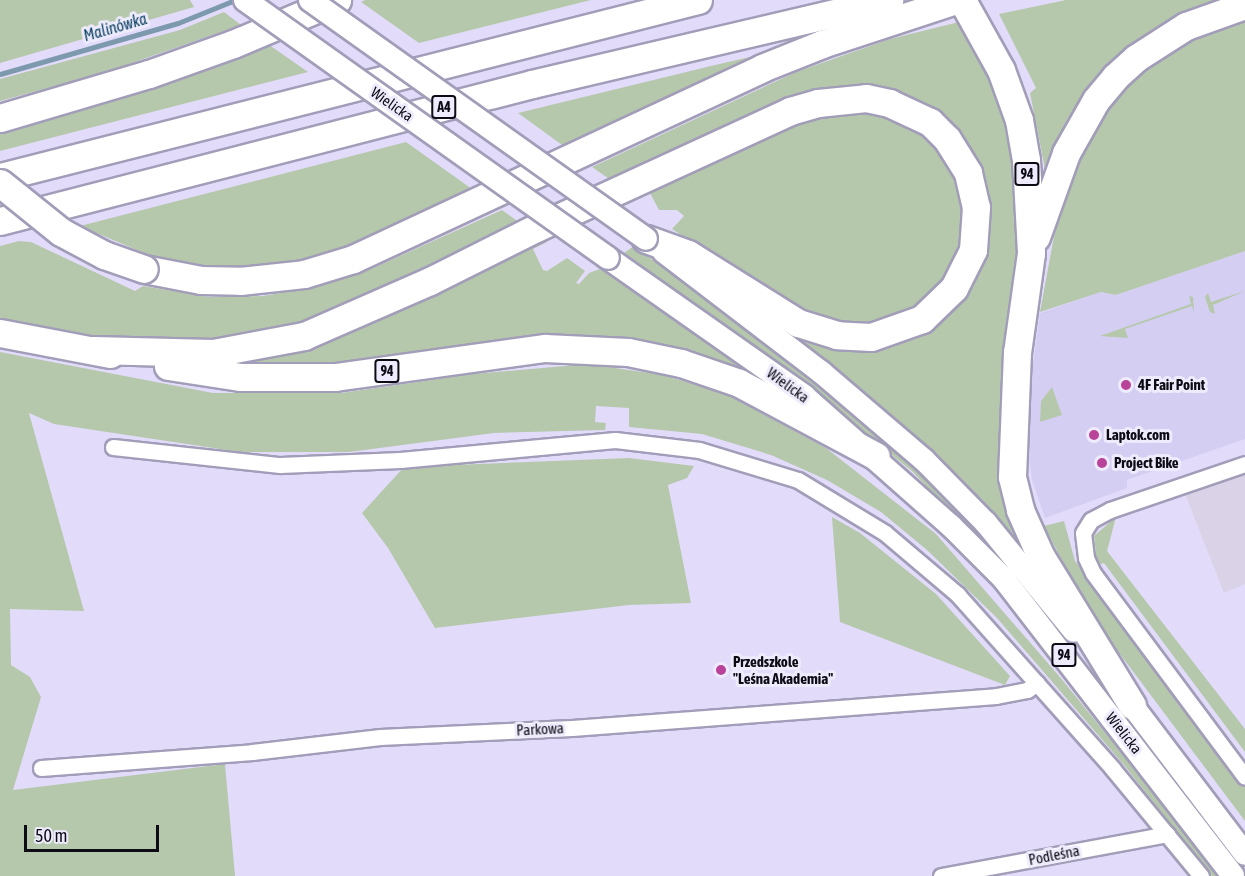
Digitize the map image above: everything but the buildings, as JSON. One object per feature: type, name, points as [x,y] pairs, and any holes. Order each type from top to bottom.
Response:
[{"type":"highway","points":[[0,118],[149,74],[337,0]]},
{"type":"highway","points":[[0,177],[698,0]]},
{"type":"highway","name":"A4","points":[[0,221],[532,84],[889,0]]},
{"type":"highway","points":[[0,183],[61,232],[104,255],[144,269],[201,280],[240,281],[304,274],[353,259],[762,68],[822,44],[956,0]]},
{"type":"highway","name":"94","points":[[962,0],[989,43],[1011,97],[1026,160],[1031,252]]},
{"type":"highway","points":[[1132,705],[1040,555],[1020,510],[1012,477],[1017,352],[1031,252],[1066,153],[1096,100],[1115,77],[1136,58],[1185,27],[1245,5]]},
{"type":"highway","points":[[93,350],[213,353],[304,336],[430,281],[537,228],[790,111],[818,103],[866,98],[889,103],[930,122],[947,139],[968,173],[976,207],[973,250],[954,288],[922,319],[871,338],[837,335],[798,323],[687,254],[646,239]]},
{"type":"highway","name":"94","points":[[0,333],[187,370],[285,379],[336,377],[545,348],[628,352],[681,363],[739,383],[876,456]]},
{"type":"main road","name":"Wielicka","points":[[245,0],[804,396],[876,456],[1003,578],[1233,876]]},
{"type":"main road","name":"Wielicka","points":[[310,0],[646,239],[821,372],[924,460],[986,523],[1040,586],[1245,854]]},
{"type":"street","points":[[113,447],[280,465],[400,460],[615,440],[699,450],[798,480],[885,533],[958,595],[1037,683],[1201,876]]},
{"type":"street","points":[[1245,464],[1110,510],[1091,520],[1083,533],[1086,558],[1093,573],[1245,777]]},
{"type":"street","name":"Parkowa","points":[[41,768],[252,752],[380,737],[572,728],[996,696],[1027,690],[1037,683]]},
{"type":"street","name":"Podleśna","points":[[941,876],[1167,834]]},
{"type":"shaded area","points":[[1245,251],[1245,439],[1127,480],[1127,488],[1045,518],[1032,480],[1027,442],[1027,406],[1040,313],[1101,292],[1116,295]]},
{"type":"shaded area","points":[[1245,474],[1245,584],[1224,593],[1185,494]]},
{"type":"green space","points":[[0,0],[190,0],[194,7],[0,63]]},
{"type":"green space","points":[[365,0],[591,0],[419,43],[361,2]]},
{"type":"green space","points":[[1066,0],[1217,0],[1148,32],[1105,69],[1066,121],[1045,169],[1030,93],[1036,88],[999,14]]},
{"type":"green space","points":[[224,12],[241,25],[103,73],[0,101],[0,79],[180,30]]},
{"type":"green space","points":[[1245,15],[1245,251],[1116,295],[1101,292],[1040,312],[1060,204],[1079,147],[1147,63],[1177,42]]},
{"type":"green space","points":[[959,22],[986,67],[1013,131],[1018,253],[999,421],[1001,460],[1020,547],[929,451],[795,338],[943,316],[978,172],[872,90],[615,183],[592,167],[796,72],[890,39]]},
{"type":"green space","points":[[265,42],[308,72],[0,151],[0,127]]},
{"type":"green space","points":[[776,51],[569,150],[518,113],[711,66]]},
{"type":"green space","points":[[848,110],[884,113],[914,126],[945,154],[964,194],[959,259],[924,305],[864,327],[800,314],[672,229],[684,216],[677,210],[659,210],[650,193],[637,199],[633,195],[808,117]]},
{"type":"green space","points":[[406,142],[479,194],[414,224],[310,260],[218,270],[152,261],[151,256],[80,226]]},
{"type":"green space","points":[[502,210],[524,226],[311,322],[220,342],[96,337],[0,318],[0,246],[19,241],[31,242],[135,291],[143,286],[209,297],[263,296],[314,287],[371,269]]},
{"type":"green space","points":[[542,239],[547,242],[533,249],[543,270],[547,271],[567,258],[585,271],[576,283],[579,284],[589,273],[600,269],[762,382],[685,354],[357,364],[216,363]]},
{"type":"green space","points":[[634,246],[774,350],[903,456],[958,510],[1042,607],[913,472],[767,354],[624,253]]},
{"type":"green space","points":[[1245,291],[1213,305],[1215,314],[1210,312],[1205,297],[1208,293],[1211,302]]},
{"type":"green space","points":[[1189,296],[1193,297],[1194,313],[1192,306],[1125,329],[1128,338],[1100,336],[1191,304]]},
{"type":"green space","points":[[0,352],[213,393],[341,393],[473,374],[588,364],[663,375],[726,394],[826,448],[936,534],[1059,676],[1222,876],[1212,876],[1124,765],[997,618],[927,550],[881,512],[827,480],[771,455],[702,434],[629,427],[629,408],[596,406],[595,422],[606,423],[605,430],[494,433],[349,452],[240,452],[54,424],[29,413],[84,611],[10,609],[11,665],[30,677],[41,697],[13,790],[225,764],[235,876],[0,876]]},
{"type":"green space","points":[[1052,387],[1062,415],[1040,422],[1041,401]]},
{"type":"green space","points":[[629,458],[694,466],[687,478],[668,485],[691,603],[629,605],[435,628],[388,548],[362,513],[404,467]]},
{"type":"green space","points":[[832,517],[860,533],[936,594],[1010,676],[1005,685],[840,622]]},
{"type":"green space","points":[[1116,517],[1107,551],[1245,729],[1245,752],[1104,563],[1097,565],[1094,536]]},
{"type":"green space","points":[[1064,521],[1075,561],[1245,787],[1245,821],[1090,614],[1044,526]]},
{"type":"waterway","name":"Malinówka","points":[[0,74],[178,23],[235,0]]},
{"type":"place","name":"4F Fair Point","points":[[1126,385]]},
{"type":"place","name":"Laptok.com","points":[[1094,435]]},
{"type":"place","name":"Project Bike","points":[[1102,463]]},
{"type":"place","name":"Przedszkole \"Leśna Akademia\"","points":[[721,670]]}]
